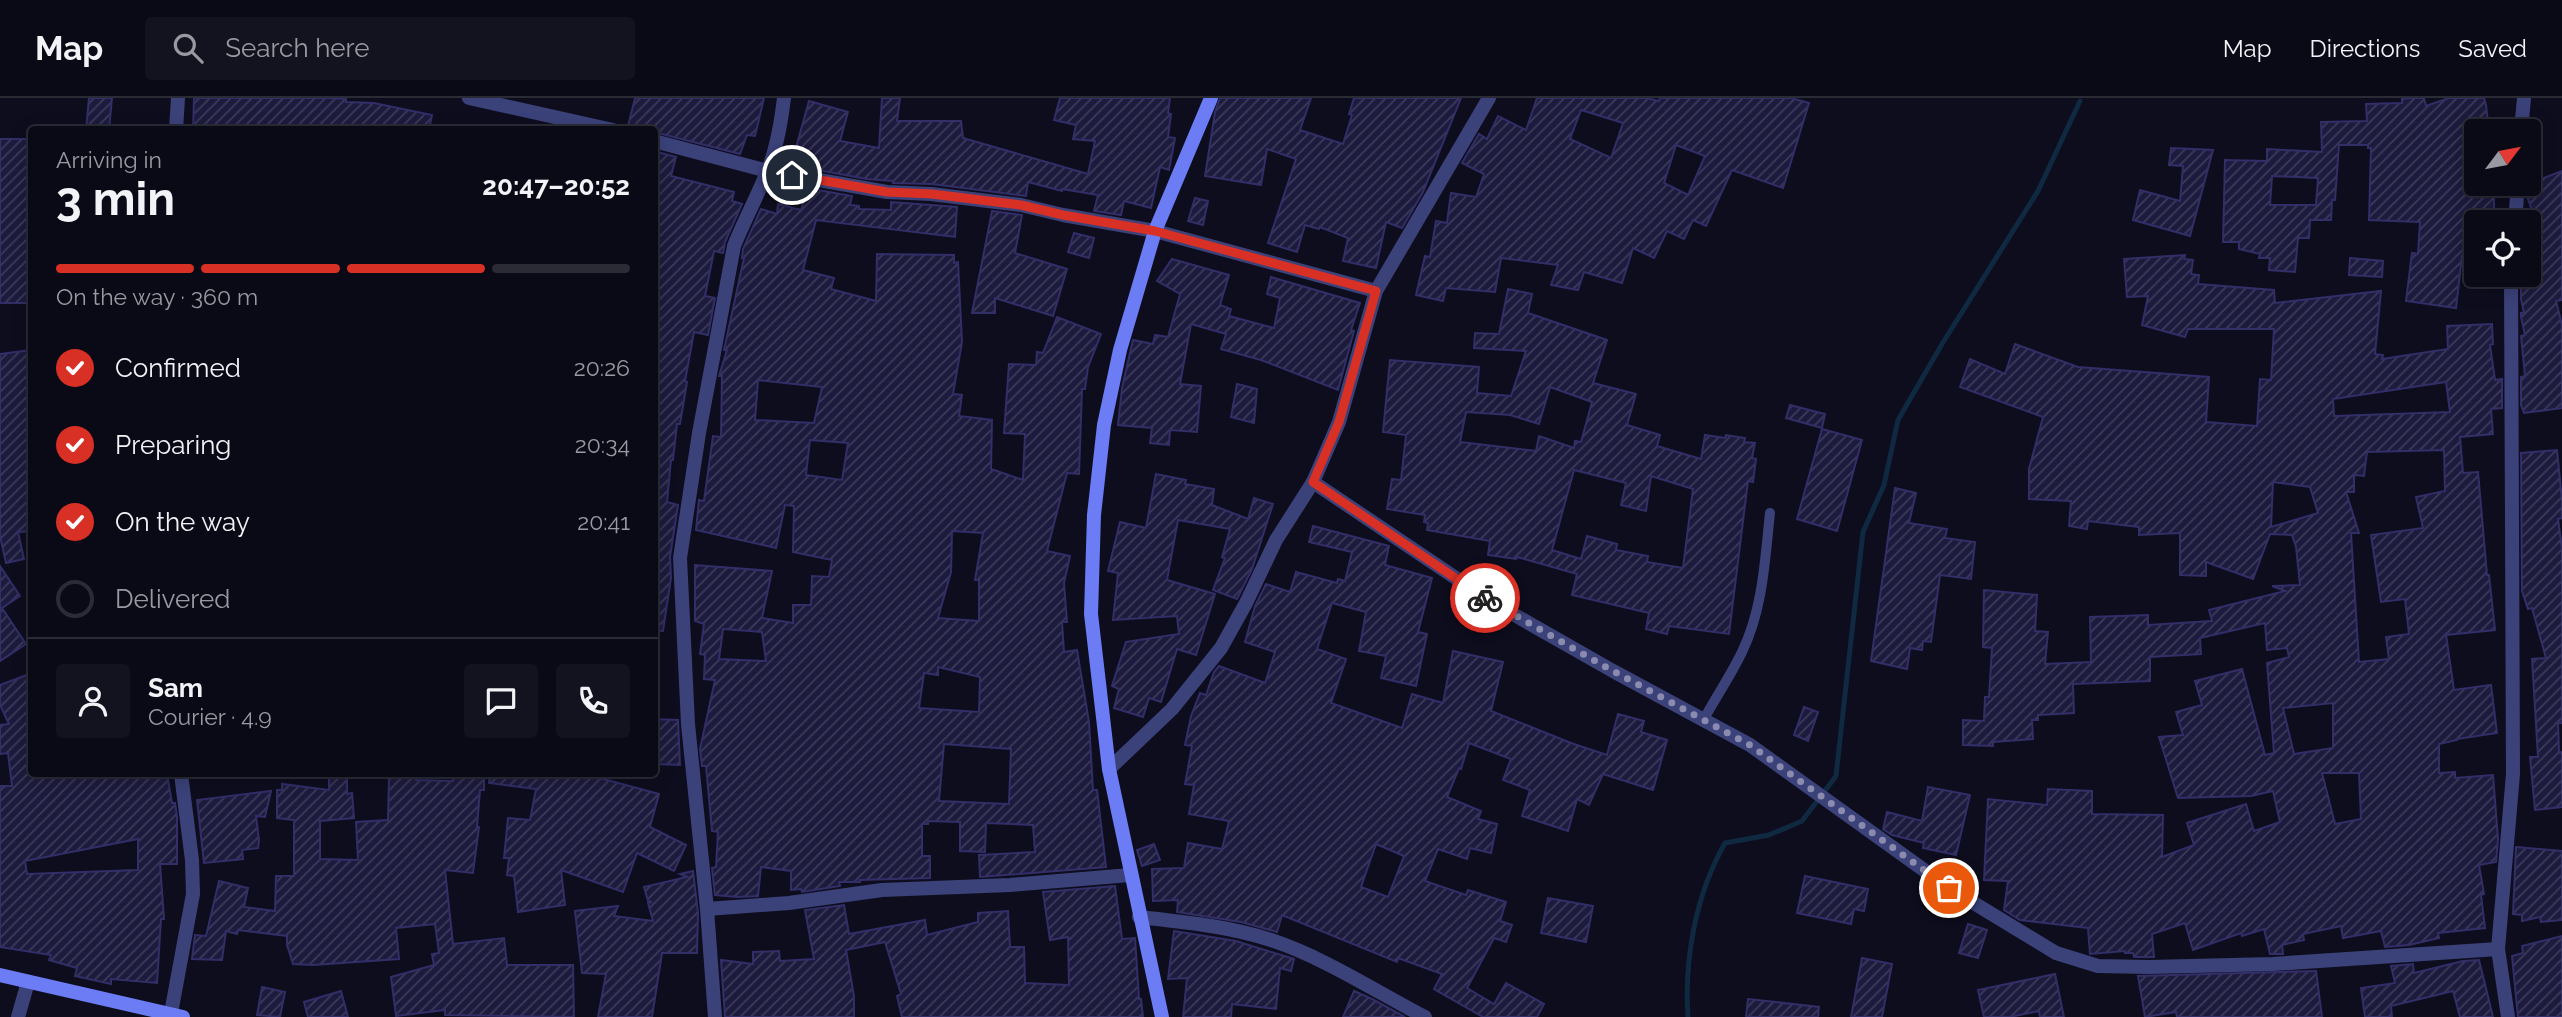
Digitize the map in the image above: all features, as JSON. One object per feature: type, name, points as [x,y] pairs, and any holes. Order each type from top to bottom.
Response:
[{"type":"street","points":[[176,126],[178,98]]},
{"type":"street","points":[[469,98],[595,126]]},
{"type":"street","points":[[715,1017],[688,724],[680,558],[699,433],[734,246],[768,171],[780,130],[784,98]]},
{"type":"street","points":[[1162,1017],[1109,769],[1091,614],[1094,515],[1104,425],[1120,349],[1155,231],[1210,98]]},
{"type":"street","points":[[1109,769],[1172,709],[1221,648],[1276,540],[1313,482],[1339,422],[1376,291],[1489,98]]},
{"type":"street","points":[[2522,119],[2524,98]]},
{"type":"street","points":[[658,142],[768,171],[887,192],[932,194],[1021,205],[1155,231],[1376,291]]},
{"type":"street","points":[[2508,1017],[2498,949],[2514,774],[2511,287]]},
{"type":"street","points":[[1313,482],[1490,601],[1750,745],[1949,888],[2056,953],[2098,966],[2273,964],[2498,949]]},
{"type":"street","points":[[0,975],[177,1015],[193,894],[192,860],[181,777]]},
{"type":"street","points":[[707,909],[882,890],[1010,885],[1130,876]]},
{"type":"street","points":[[1139,917],[1214,925],[1272,940],[1323,963],[1425,1017]]},
{"type":"street","points":[[18,1017],[28,982]]},
{"type":"lane","points":[[1704,719],[1743,651],[1754,618],[1763,582],[1770,513]]},
{"type":"building","points":[[89,98],[112,98],[109,126],[86,126]]},
{"type":"building","points":[[194,98],[346,99],[346,102],[374,103],[432,115],[430,126],[193,126]]},
{"type":"building","points":[[635,98],[764,98],[755,136],[747,135],[740,154],[658,133],[658,126],[628,126]]},
{"type":"building","points":[[882,98],[900,98],[897,121],[961,121],[963,138],[1088,174],[1095,141],[1073,139],[1076,125],[1054,120],[1060,98],[1170,98],[1168,137],[1175,138],[1169,170],[1160,167],[1151,208],[1124,201],[1121,215],[1094,211],[1098,195],[1062,191],[1028,182],[1026,196],[932,184],[893,183],[784,164],[787,149],[795,151],[809,101],[848,112],[840,141],[879,148]]},
{"type":"building","points":[[1220,98],[1311,98],[1300,130],[1343,144],[1354,98],[1461,98],[1423,192],[1402,228],[1386,222],[1376,268],[1343,261],[1348,238],[1320,227],[1319,229],[1305,225],[1297,252],[1268,243],[1296,159],[1267,149],[1261,185],[1205,176],[1215,112]]},
{"type":"building","points":[[1537,98],[1646,98],[1659,101],[1660,98],[1791,98],[1809,103],[1783,188],[1732,170],[1706,226],[1693,220],[1684,239],[1667,231],[1654,258],[1633,248],[1622,283],[1584,272],[1578,290],[1551,285],[1558,265],[1501,258],[1495,292],[1446,288],[1443,301],[1416,295],[1425,256],[1430,257],[1436,221],[1447,223],[1451,193],[1476,197],[1484,174],[1462,163],[1479,134],[1487,139],[1498,116],[1526,130]],"holes":[[[1581,110],[1623,123],[1611,158],[1570,139]],[[1676,145],[1705,156],[1688,195],[1664,183]]]},
{"type":"building","points":[[2410,98],[2424,98],[2426,106],[2449,98],[2484,98],[2486,105],[2488,119],[2464,119],[2464,196],[2494,196],[2494,210],[2464,210],[2464,256],[2456,308],[2406,301],[2412,253],[2418,254],[2420,222],[2369,220],[2371,148],[2368,148],[2368,145],[2339,145],[2331,220],[2310,220],[2309,238],[2298,238],[2295,272],[2269,270],[2270,258],[2259,258],[2260,254],[2239,249],[2239,242],[2223,242],[2225,160],[2267,161],[2267,149],[2322,152],[2321,122],[2367,121],[2366,104],[2402,103],[2402,99]],"holes":[[[2272,176],[2318,178],[2316,205],[2270,205]]]},
{"type":"building","points":[[0,139],[28,139],[28,303],[0,303]]},
{"type":"building","points":[[2171,148],[2213,150],[2190,236],[2133,220],[2140,190],[2180,201],[2183,166],[2169,165]]},
{"type":"building","points":[[658,152],[676,157],[671,176],[734,192],[732,201],[742,204],[725,242],[723,253],[714,251],[705,296],[715,298],[708,335],[694,332],[680,424],[677,424],[671,460],[667,502],[678,505],[663,631],[658,630]]},
{"type":"building","points":[[2562,171],[2562,300],[2556,301],[2562,325],[2562,408],[2524,413],[2521,405],[2521,377],[2525,376],[2521,336],[2525,335],[2521,317],[2521,313],[2524,313],[2521,287],[2541,287],[2543,243],[2541,210],[2532,210],[2527,196],[2541,196],[2541,179]]},
{"type":"building","points":[[784,184],[852,196],[850,205],[859,206],[859,209],[891,210],[891,202],[957,207],[955,237],[816,220],[803,270],[834,278],[831,289],[876,301],[877,254],[954,255],[954,263],[958,262],[962,342],[953,394],[962,395],[959,416],[992,420],[991,469],[1023,480],[1025,434],[1004,433],[1009,364],[1036,365],[1037,352],[1043,353],[1057,317],[1101,334],[1088,367],[1085,389],[1082,389],[1079,474],[1067,473],[1047,551],[1070,556],[1064,583],[1067,622],[1062,622],[1064,652],[1077,650],[1089,722],[1093,790],[1097,790],[1106,867],[980,877],[979,855],[1035,852],[1033,825],[986,823],[985,852],[960,851],[960,822],[928,821],[928,824],[922,824],[922,856],[930,856],[930,878],[839,882],[840,886],[802,892],[801,889],[791,890],[791,871],[761,867],[758,896],[715,895],[712,868],[716,867],[718,832],[712,831],[706,766],[702,766],[700,749],[715,680],[704,679],[705,655],[700,654],[704,624],[695,621],[695,565],[772,571],[762,618],[793,623],[793,605],[811,605],[812,576],[829,577],[832,560],[793,552],[794,506],[785,505],[776,548],[696,530],[699,500],[704,501],[713,436],[721,437],[722,376],[719,376],[727,350],[724,350],[744,258],[743,249],[761,209],[777,214],[778,204],[801,210],[807,192]],"holes":[[[758,380],[822,387],[814,423],[755,420]],[[810,440],[848,443],[842,480],[806,475]],[[952,531],[983,533],[975,580],[979,580],[979,621],[938,618],[951,572]],[[723,629],[762,632],[766,661],[719,659]],[[938,667],[980,677],[979,712],[919,708],[924,673],[938,675]],[[944,744],[1011,749],[1009,804],[939,801]]]},
{"type":"building","points":[[1195,198],[1208,201],[1203,225],[1188,221]]},
{"type":"building","points":[[992,211],[1022,215],[1015,253],[1067,269],[1053,316],[995,298],[995,313],[972,313]]},
{"type":"building","points":[[1074,233],[1094,238],[1089,258],[1068,252]]},
{"type":"building","points":[[2185,255],[2184,259],[2193,260],[2191,274],[2199,275],[2198,284],[2274,290],[2275,303],[2381,291],[2375,354],[2383,355],[2382,359],[2448,349],[2447,326],[2492,324],[2493,344],[2490,345],[2495,380],[2502,379],[2502,408],[2491,409],[2493,434],[2460,437],[2463,473],[2478,472],[2495,630],[2446,635],[2454,690],[2491,685],[2497,733],[2439,744],[2439,773],[2455,772],[2455,778],[2493,775],[2498,839],[2496,862],[2479,865],[2484,894],[2481,895],[2485,928],[2438,933],[2439,938],[2385,947],[2381,931],[2343,938],[2341,926],[2303,934],[2304,940],[2282,945],[2283,954],[2270,954],[2264,929],[2242,936],[2241,933],[2193,950],[2185,923],[2152,934],[2154,957],[2134,957],[2133,953],[2125,951],[2090,954],[2088,928],[2020,920],[2004,910],[2008,881],[1984,880],[1988,799],[2047,805],[2048,789],[2092,791],[2092,814],[2163,815],[2162,857],[2194,845],[2187,823],[2246,804],[2254,831],[2280,822],[2273,791],[2251,796],[2178,798],[2159,737],[2183,735],[2176,712],[2202,705],[2195,681],[2242,669],[2265,755],[2274,753],[2267,663],[2289,657],[2287,648],[2267,650],[2265,623],[2200,638],[2201,654],[2150,657],[2150,681],[2073,684],[2074,713],[2038,715],[2038,720],[2032,720],[2033,739],[1993,742],[1993,746],[1963,745],[1963,720],[1984,721],[1985,697],[1989,697],[1992,648],[1983,647],[1984,590],[2037,595],[2035,631],[2048,632],[2045,664],[2091,662],[2090,617],[2148,615],[2148,625],[2212,621],[2209,610],[2285,591],[2272,586],[2300,585],[2292,535],[2270,534],[2253,579],[2206,562],[2206,576],[2180,575],[2180,533],[2139,535],[2139,527],[2088,521],[2087,529],[2069,526],[2071,501],[2029,499],[2029,469],[2043,417],[1960,387],[1970,359],[2005,374],[2015,344],[2078,367],[2209,377],[2206,422],[2257,426],[2260,379],[2271,380],[2274,329],[2188,329],[2185,337],[2142,325],[2148,296],[2127,297],[2124,259]],"holes":[[[2446,382],[2450,412],[2334,416],[2333,399]],[[2444,450],[2445,491],[2416,497],[2423,528],[2371,535],[2381,602],[2405,599],[2409,634],[2386,637],[2389,659],[2359,662],[2351,533],[2359,533],[2346,492],[2354,492],[2354,475],[2364,476],[2367,452]],[[2273,482],[2310,487],[2318,513],[2271,527]],[[2333,703],[2333,748],[2294,754],[2283,708]],[[2322,773],[2359,773],[2361,819],[2335,824]]]},
{"type":"building","points":[[2350,258],[2383,261],[2382,277],[2349,275]]},
{"type":"building","points":[[1172,259],[1229,275],[1220,305],[1231,309],[1229,316],[1274,328],[1280,298],[1267,294],[1271,277],[1360,303],[1351,330],[1354,331],[1338,390],[1261,360],[1221,349],[1226,334],[1191,324],[1180,384],[1201,386],[1197,432],[1170,430],[1169,445],[1150,443],[1152,428],[1118,425],[1122,388],[1133,340],[1153,344],[1155,335],[1168,337],[1180,294],[1157,281]]},
{"type":"building","points":[[1508,289],[1532,294],[1528,313],[1607,340],[1593,383],[1636,394],[1627,425],[1660,435],[1657,446],[1701,459],[1705,435],[1745,438],[1744,442],[1755,443],[1752,458],[1756,459],[1753,482],[1748,481],[1729,634],[1669,626],[1667,634],[1646,629],[1649,613],[1572,595],[1577,574],[1517,557],[1488,555],[1490,541],[1427,530],[1425,515],[1387,509],[1392,479],[1401,480],[1406,435],[1383,432],[1390,360],[1479,367],[1477,393],[1511,396],[1526,351],[1474,348],[1475,333],[1499,334]],"holes":[[[1550,387],[1592,402],[1581,442],[1575,441],[1574,448],[1539,436],[1536,451],[1460,442],[1466,412],[1510,415],[1539,424]],[[1574,470],[1626,483],[1621,505],[1646,511],[1651,476],[1693,489],[1683,568],[1647,562],[1648,556],[1616,550],[1617,544],[1587,536],[1581,559],[1552,550]]]},
{"type":"building","points":[[28,350],[28,531],[18,532],[24,559],[6,563],[0,536],[0,354]]},
{"type":"building","points":[[1237,384],[1257,389],[1254,423],[1231,417]]},
{"type":"building","points":[[1790,405],[1825,414],[1822,428],[1786,418]]},
{"type":"building","points":[[1822,429],[1862,440],[1837,531],[1797,519]]},
{"type":"building","points":[[2557,450],[2562,500],[2562,518],[2558,519],[2562,549],[2562,723],[2558,723],[2559,753],[2562,752],[2562,807],[2535,810],[2530,757],[2538,757],[2532,659],[2546,658],[2532,608],[2528,609],[2522,591],[2521,453]]},
{"type":"building","points":[[1156,474],[1186,480],[1185,484],[1214,489],[1212,505],[1248,519],[1254,498],[1273,504],[1252,569],[1237,599],[1213,590],[1225,558],[1222,557],[1230,529],[1178,520],[1167,580],[1215,594],[1196,655],[1177,649],[1161,702],[1149,698],[1143,717],[1114,708],[1119,689],[1112,686],[1126,642],[1179,634],[1177,616],[1113,620],[1118,573],[1108,571],[1120,522],[1146,528]]},
{"type":"building","points":[[1895,488],[1916,493],[1909,523],[1947,529],[1945,538],[1975,542],[1971,579],[1940,575],[1931,642],[1923,641],[1922,650],[1910,648],[1907,669],[1871,661]]},
{"type":"building","points":[[1313,526],[1389,546],[1385,565],[1432,578],[1418,632],[1427,634],[1416,686],[1381,678],[1386,656],[1359,651],[1366,612],[1332,603],[1317,649],[1346,659],[1331,703],[1402,728],[1412,694],[1443,703],[1453,651],[1503,662],[1491,711],[1607,755],[1618,714],[1644,721],[1641,732],[1667,740],[1653,790],[1603,774],[1589,805],[1577,799],[1568,831],[1522,816],[1530,790],[1503,780],[1511,759],[1469,743],[1461,769],[1459,768],[1447,797],[1481,811],[1478,819],[1497,824],[1491,853],[1470,848],[1467,859],[1438,849],[1425,881],[1466,895],[1468,890],[1506,902],[1500,921],[1512,925],[1506,942],[1494,938],[1467,988],[1494,1004],[1506,983],[1544,1004],[1537,1017],[1483,1017],[1434,989],[1442,974],[1398,958],[1397,962],[1282,915],[1277,932],[1241,922],[1177,912],[1178,900],[1153,901],[1152,869],[1184,868],[1188,843],[1222,849],[1229,821],[1189,814],[1194,785],[1185,784],[1192,746],[1185,745],[1191,716],[1200,693],[1206,695],[1214,672],[1219,666],[1265,683],[1275,652],[1245,642],[1255,606],[1266,584],[1290,592],[1296,572],[1337,583],[1338,579],[1345,581],[1352,552],[1309,542]],"holes":[[[1376,844],[1404,856],[1388,897],[1361,887]]]},
{"type":"building","points":[[0,566],[20,596],[2,608],[26,644],[0,661]]},
{"type":"building","points":[[28,674],[28,777],[168,777],[177,816],[177,864],[160,864],[164,919],[161,919],[157,983],[111,979],[111,984],[75,976],[77,968],[49,960],[51,955],[0,947],[0,786],[12,786],[8,753],[0,754],[0,725],[9,724],[0,705],[0,685]],"holes":[[[138,839],[138,870],[27,874],[25,861]]]},
{"type":"building","points":[[1804,707],[1818,712],[1808,741],[1794,735]]},
{"type":"building","points":[[658,719],[678,720],[680,765],[658,764]]},
{"type":"building","points":[[329,777],[347,777],[347,794],[352,793],[354,818],[320,821],[320,859],[358,860],[356,822],[388,820],[389,777],[453,781],[453,777],[484,777],[484,790],[480,790],[479,827],[473,873],[445,870],[453,944],[504,938],[507,965],[573,965],[574,1017],[445,1015],[445,1010],[396,1016],[391,977],[434,965],[432,954],[439,953],[435,924],[396,928],[399,959],[293,964],[287,936],[238,930],[237,934],[226,931],[222,960],[192,959],[195,935],[206,936],[219,881],[248,888],[244,907],[275,911],[276,876],[294,876],[294,820],[277,818],[277,790],[282,790],[282,784],[329,790]]},
{"type":"building","points":[[490,777],[596,777],[659,794],[650,827],[686,845],[674,871],[637,853],[623,892],[561,870],[565,905],[518,912],[514,876],[507,875],[509,858],[504,858],[508,818],[530,820],[536,789],[489,783]]},
{"type":"building","points":[[1928,787],[1970,795],[1956,855],[1923,848],[1924,843],[1892,835],[1883,829],[1887,812],[1922,821]]},
{"type":"building","points":[[271,791],[265,817],[256,816],[258,848],[242,850],[243,859],[204,863],[197,800]]},
{"type":"building","points":[[1154,844],[1160,860],[1142,866],[1137,850]]},
{"type":"building","points":[[2516,847],[2562,851],[2562,920],[2541,922],[2540,917],[2522,921],[2522,915],[2513,914]]},
{"type":"building","points":[[693,871],[698,913],[697,953],[662,953],[652,1017],[598,1017],[606,974],[582,973],[575,911],[618,906],[614,916],[653,921],[648,903],[652,902],[648,901],[644,887],[687,877],[680,874]]},
{"type":"building","points":[[1805,876],[1868,889],[1864,911],[1854,909],[1851,924],[1797,913]]},
{"type":"building","points":[[1115,886],[1122,939],[1135,938],[1139,999],[1143,1017],[902,1017],[897,996],[901,994],[885,942],[846,950],[854,996],[854,1017],[725,1017],[721,960],[753,964],[753,952],[779,951],[780,961],[814,959],[805,910],[844,905],[849,934],[925,920],[927,935],[978,922],[978,913],[1008,911],[1010,947],[1024,947],[1025,983],[1069,985],[1068,937],[1050,940],[1043,892]]},
{"type":"building","points":[[1548,898],[1593,906],[1586,942],[1541,933]]},
{"type":"building","points":[[1968,924],[1987,930],[1978,958],[1959,953]]},
{"type":"building","points":[[1174,931],[1236,941],[1294,959],[1291,971],[1280,968],[1276,1009],[1232,1004],[1231,1017],[1183,1017],[1187,978],[1168,979]]},
{"type":"building","points":[[2562,936],[2562,1017],[2518,1017],[2512,956],[2523,953],[2522,946]]},
{"type":"building","points":[[1862,958],[1892,964],[1882,1017],[1851,1017]]},
{"type":"building","points":[[2479,960],[2493,1017],[2460,1017],[2453,991],[2391,1006],[2392,1017],[2365,1017],[2361,988],[2395,983],[2391,966],[2413,964],[2414,973],[2463,961]]},
{"type":"building","points":[[2316,971],[2322,1017],[2177,1017],[2176,1012],[2145,1017],[2138,976]]},
{"type":"building","points":[[2055,974],[2064,1017],[2040,1017],[2039,1011],[2010,1017],[1984,1017],[1978,990]]},
{"type":"building","points":[[262,987],[285,992],[280,1017],[257,1015]]},
{"type":"building","points":[[341,991],[348,1017],[308,1017],[304,1002]]},
{"type":"building","points":[[1354,991],[1372,999],[1405,1017],[1343,1017]]},
{"type":"building","points":[[1748,999],[1819,1007],[1818,1017],[1746,1017]]},
{"type":"waterway","points":[[1688,1017],[1688,972],[1694,927],[1706,883],[1725,843],[1769,835],[1802,821],[1836,776],[1863,532],[1884,485],[1898,420],[1942,344],[2038,191],[2080,101]]},
{"type":"way so far","points":[[1485,598],[1750,745],[1949,888]]},
{"type":"route","points":[[792,175],[887,192],[932,194],[1021,205],[1155,231],[1376,291],[1339,422],[1313,482],[1485,598]]}]
